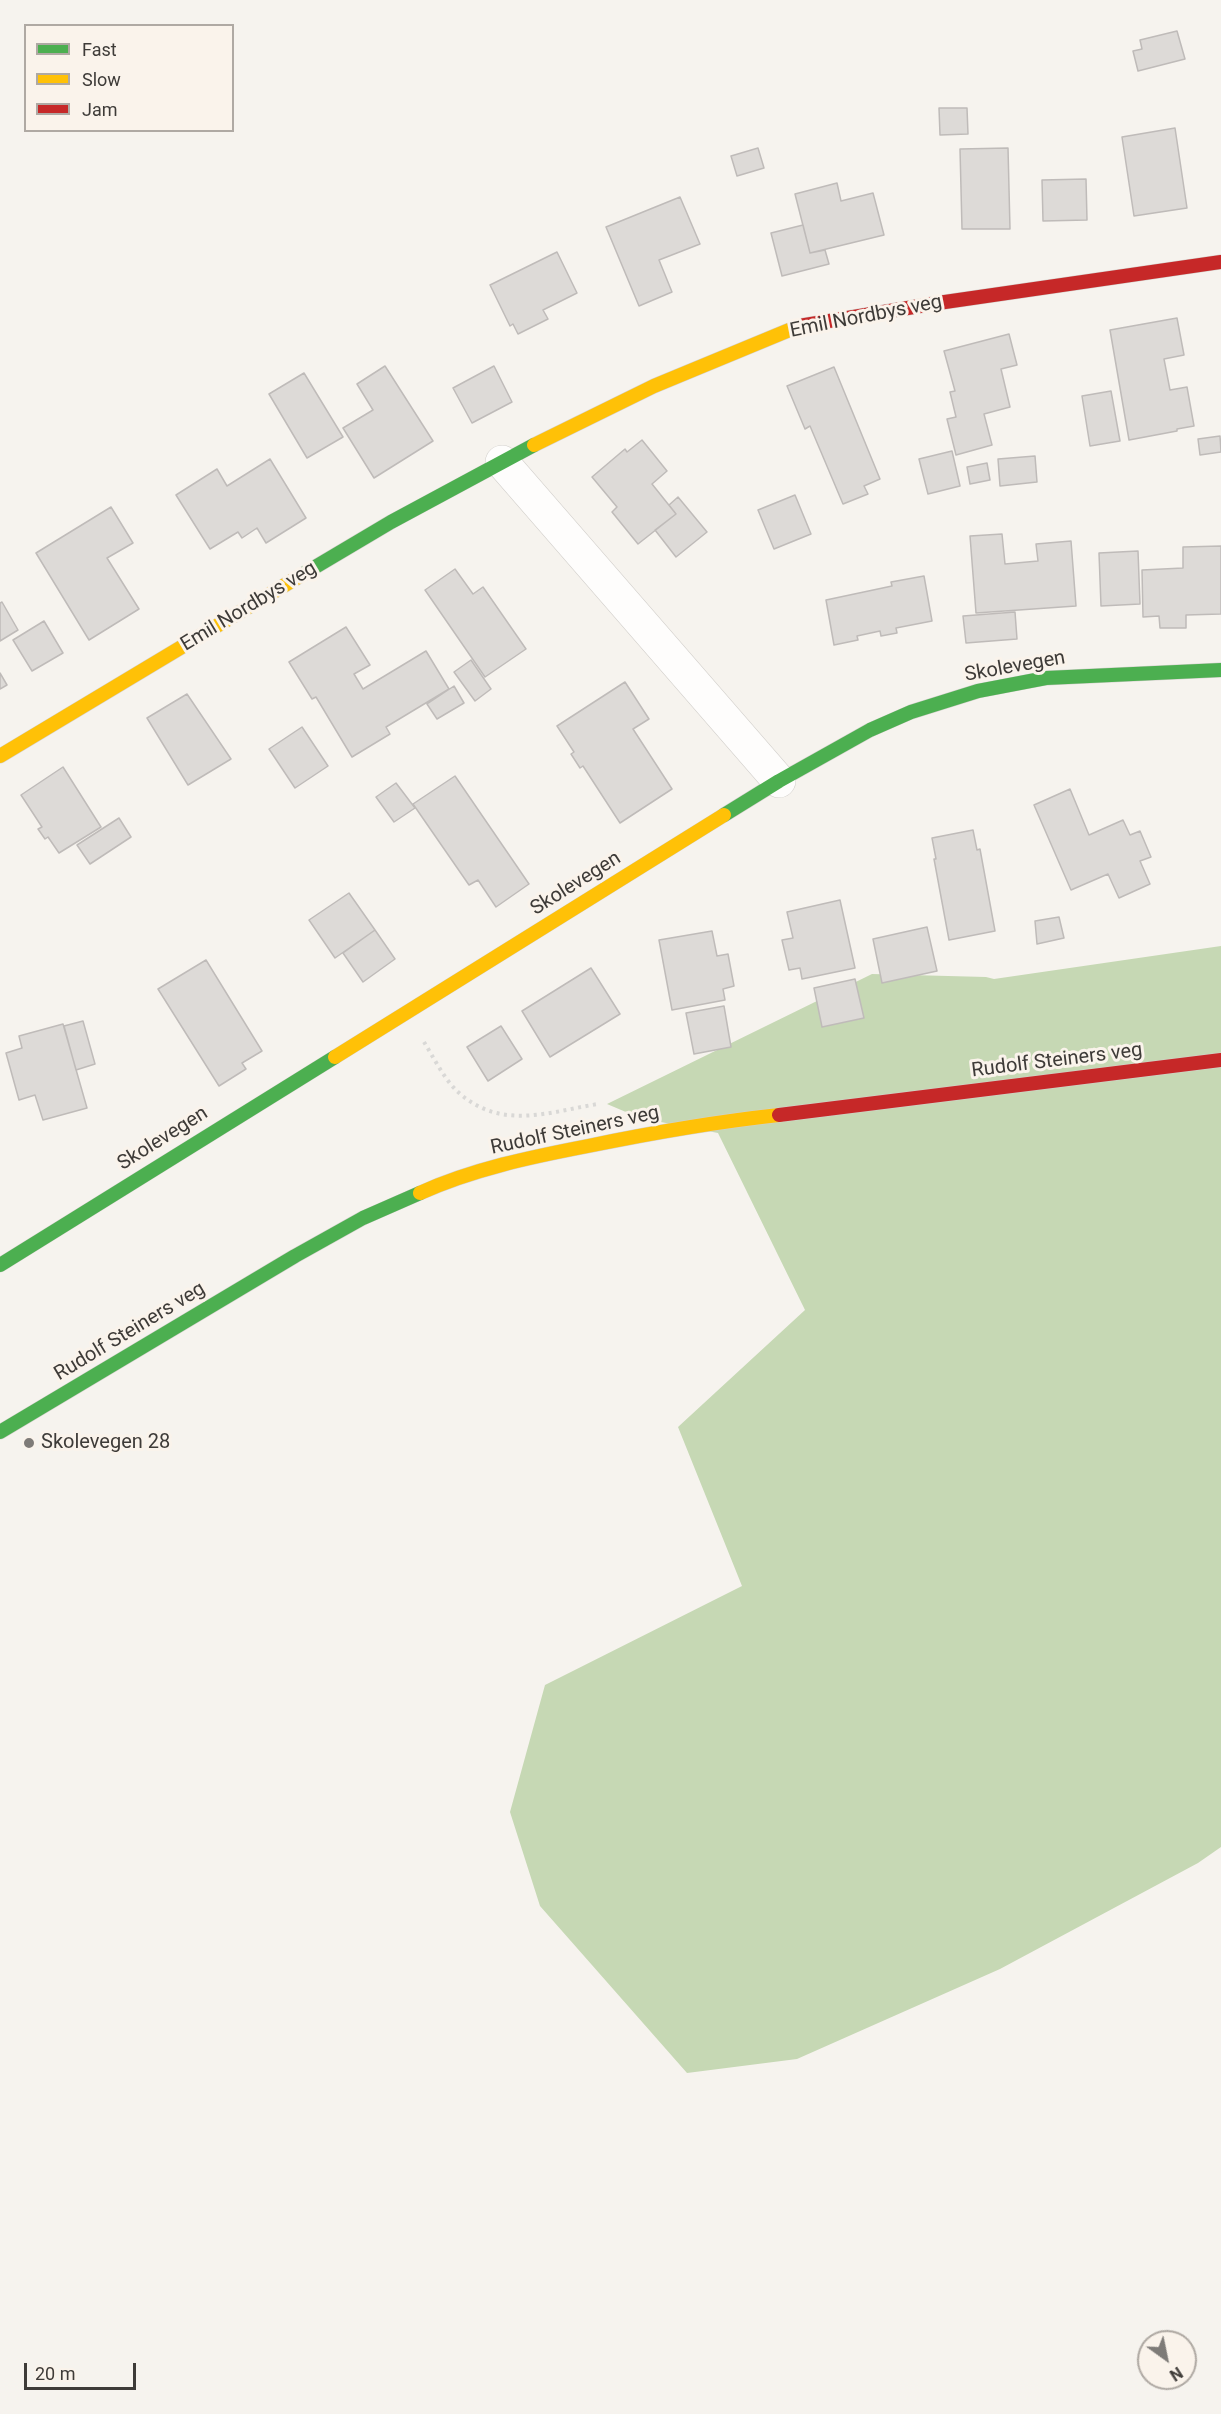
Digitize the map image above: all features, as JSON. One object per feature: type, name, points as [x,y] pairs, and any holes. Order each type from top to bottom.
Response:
[{"type":"street","name":"Emil Nordbys veg","points":[[0,756],[391,522],[502,462],[577,422],[794,327],[938,303],[1221,262]]},
{"type":"street","points":[[502,462],[779,781]]},
{"type":"street","name":"Skolevegen","points":[[0,1265],[779,781],[833,750],[911,712],[978,691],[1046,678],[1221,670]]},
{"type":"street","name":"Rudolf Steiners veg","points":[[0,1432],[295,1256],[363,1218],[453,1178],[552,1152],[694,1125],[1221,1060]]},
{"type":"path","points":[[406,1012],[437,1064],[458,1091],[486,1110],[516,1117],[600,1104]]},
{"type":"green space","points":[[1221,946],[1221,1847],[1198,1863],[1000,1969],[797,2059],[687,2073],[540,1906],[510,1812],[545,1685],[742,1586],[678,1427],[805,1310],[718,1133],[640,1118],[607,1104],[872,974],[994,979]]},
{"type":"building","points":[[1177,31],[1185,59],[1138,71],[1133,51],[1142,49],[1140,40]]},
{"type":"building","points":[[939,108],[967,108],[968,134],[940,135]]},
{"type":"building","points":[[1175,128],[1187,208],[1134,216],[1122,137]]},
{"type":"building","points":[[758,148],[764,168],[737,176],[731,156]]},
{"type":"building","points":[[1008,148],[1010,229],[962,229],[960,149]]},
{"type":"building","points":[[1086,179],[1087,220],[1043,221],[1042,180]]},
{"type":"building","points":[[837,183],[841,201],[873,193],[884,235],[810,253],[795,194]]},
{"type":"building","points":[[680,197],[700,244],[659,260],[672,292],[639,306],[606,227]]},
{"type":"building","points":[[803,225],[810,253],[825,250],[829,264],[782,276],[771,233]]},
{"type":"building","points":[[557,252],[577,293],[543,310],[548,319],[518,334],[513,324],[510,326],[490,285]]},
{"type":"building","points":[[1177,318],[1184,355],[1164,359],[1170,390],[1187,387],[1194,426],[1129,440],[1110,330]]},
{"type":"building","points":[[1009,334],[1017,365],[1001,369],[1010,407],[984,414],[992,445],[956,455],[947,419],[956,417],[950,392],[955,391],[944,351]]},
{"type":"building","points":[[385,366],[433,441],[374,478],[343,428],[373,410],[357,384]]},
{"type":"building","points":[[494,366],[512,402],[472,423],[453,388]]},
{"type":"building","points":[[834,367],[880,479],[864,486],[868,494],[843,504],[810,426],[805,429],[787,386]]},
{"type":"building","points":[[304,373],[343,437],[307,458],[269,394]]},
{"type":"building","points":[[1111,391],[1120,441],[1090,446],[1082,396]]},
{"type":"building","points":[[1220,436],[1221,452],[1200,455],[1198,439]]},
{"type":"building","points":[[642,440],[667,471],[652,484],[676,514],[638,544],[612,512],[617,507],[592,477],[625,449],[627,452]]},
{"type":"building","points":[[952,451],[960,486],[928,494],[919,459]]},
{"type":"building","points":[[1035,456],[1037,482],[1000,486],[998,459]]},
{"type":"building","points":[[270,459],[306,518],[266,543],[257,528],[242,538],[238,532],[210,549],[176,495],[217,469],[227,486]]},
{"type":"building","points":[[987,463],[990,480],[970,484],[967,467]]},
{"type":"building","points":[[795,495],[811,534],[774,549],[758,510]]},
{"type":"building","points":[[678,497],[707,532],[676,557],[655,530],[676,514],[669,505]]},
{"type":"building","points":[[111,507],[133,543],[107,558],[139,609],[89,640],[36,553]]},
{"type":"building","points":[[1002,534],[1005,564],[1038,561],[1036,544],[1071,541],[1076,606],[976,613],[970,536]]},
{"type":"building","points":[[1221,546],[1221,614],[1186,615],[1186,628],[1160,628],[1159,616],[1143,617],[1142,570],[1183,568],[1183,547]]},
{"type":"building","points":[[1138,551],[1140,604],[1101,606],[1099,553]]},
{"type":"building","points":[[455,569],[473,594],[483,587],[526,649],[485,677],[425,590]]},
{"type":"building","points":[[924,576],[932,621],[896,628],[897,633],[881,636],[880,631],[857,636],[858,640],[834,645],[826,600],[892,586],[891,582]]},
{"type":"building","points":[[2,602],[18,630],[0,641],[0,603]]},
{"type":"building","points":[[1015,612],[1017,639],[966,643],[963,616]]},
{"type":"building","points":[[44,621],[63,653],[32,671],[13,640]]},
{"type":"building","points":[[346,627],[370,665],[354,674],[363,689],[426,651],[449,689],[386,727],[390,734],[352,757],[316,697],[312,699],[289,662]]},
{"type":"building","points":[[471,660],[491,689],[475,701],[454,672]]},
{"type":"building","points":[[0,673],[7,685],[0,689]]},
{"type":"building","points":[[625,682],[649,719],[633,729],[672,789],[620,823],[583,766],[580,768],[571,754],[574,752],[557,726]]},
{"type":"building","points":[[454,686],[464,703],[437,719],[427,704]]},
{"type":"building","points":[[187,694],[231,759],[188,785],[147,718]]},
{"type":"building","points":[[302,727],[328,766],[295,788],[269,749]]},
{"type":"building","points":[[63,767],[101,827],[59,853],[48,837],[45,839],[38,829],[42,827],[21,795]]},
{"type":"building","points":[[455,776],[529,884],[496,907],[478,880],[469,885],[413,804]]},
{"type":"building","points":[[396,783],[415,808],[394,822],[376,797]]},
{"type":"building","points":[[1070,789],[1089,835],[1123,820],[1130,835],[1140,831],[1151,857],[1140,861],[1150,884],[1119,898],[1108,874],[1071,890],[1034,805]]},
{"type":"building","points":[[119,818],[131,837],[90,864],[77,845]]},
{"type":"building","points":[[973,830],[977,850],[980,849],[995,931],[949,940],[932,838]]},
{"type":"building","points":[[349,893],[375,930],[335,958],[309,920]]},
{"type":"building","points":[[840,900],[855,968],[802,979],[800,968],[789,970],[782,940],[793,938],[787,912]]},
{"type":"building","points":[[1059,917],[1064,938],[1037,944],[1035,921]]},
{"type":"building","points":[[927,927],[937,971],[882,983],[873,939]]},
{"type":"building","points":[[375,930],[395,959],[363,982],[343,953]]},
{"type":"building","points":[[712,931],[717,956],[728,954],[734,986],[723,989],[725,1000],[672,1010],[659,940]]},
{"type":"building","points":[[206,960],[262,1051],[242,1063],[246,1069],[219,1086],[158,989]]},
{"type":"building","points":[[591,968],[620,1014],[550,1057],[522,1011]]},
{"type":"building","points":[[855,979],[864,1018],[822,1027],[814,988]]},
{"type":"building","points":[[724,1006],[731,1047],[694,1054],[686,1013]]},
{"type":"building","points":[[83,1021],[95,1064],[76,1070],[64,1026]]},
{"type":"building","points":[[63,1024],[87,1108],[43,1120],[35,1095],[19,1100],[6,1053],[22,1048],[19,1036]]},
{"type":"building","points":[[501,1026],[522,1059],[488,1081],[467,1047]]},
{"type":"traffic: fast","points":[[300,576],[391,522],[534,445]]},
{"type":"traffic: fast","points":[[724,815],[870,730],[911,712],[978,691],[1046,678],[1221,670]]},
{"type":"traffic: fast","points":[[0,1265],[335,1057]]},
{"type":"traffic: fast","points":[[0,1432],[295,1256],[363,1218],[420,1193]]},
{"type":"traffic: slow","points":[[534,445],[654,386],[799,326]]},
{"type":"traffic: slow","points":[[0,756],[300,576]]},
{"type":"traffic: slow","points":[[335,1057],[724,815]]},
{"type":"traffic: slow","points":[[420,1193],[481,1170],[545,1155],[683,1128],[779,1115]]},
{"type":"traffic: jam","points":[[799,326],[938,303],[1221,262]]},
{"type":"traffic: jam","points":[[779,1115],[1221,1060]]},
{"type":"place","name":"Skolevegen 28","points":[[29,1443]]}]
